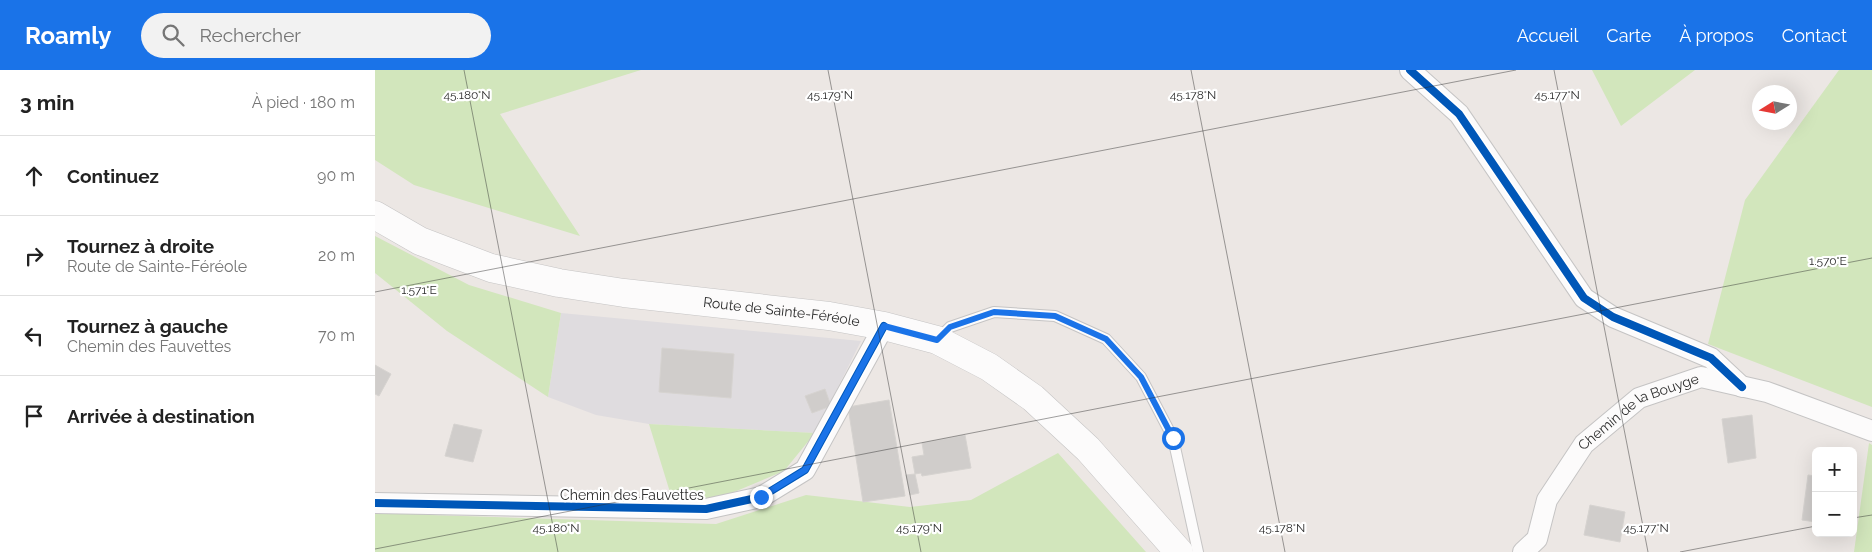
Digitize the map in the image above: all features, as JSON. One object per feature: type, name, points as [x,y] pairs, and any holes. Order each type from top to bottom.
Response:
[{"type":"main road","name":"Route de Sainte-Féréole","points":[[375,214],[420,241],[483,264],[559,283],[624,293],[829,316],[884,326],[937,340],[989,367],[1033,398],[1089,449],[1179,552]]},
{"type":"street","points":[[1410,70],[1459,114],[1584,298],[1613,317],[1711,358],[1742,387]]},
{"type":"street","name":"Chemin des Fauvettes","points":[[375,503],[706,509],[761,497],[805,470],[884,326]]},
{"type":"street","name":"Chemin de la Bouyge","points":[[1523,552],[1537,539],[1547,500],[1584,444],[1639,398],[1701,377],[1767,392],[1872,431]]},
{"type":"lane","points":[[937,340],[950,327],[994,312],[1055,316],[1106,339],[1141,377],[1173,438],[1198,552]]},
{"type":"shaded area","points":[[561,313],[861,341],[815,433],[649,424],[596,415],[548,397]]},
{"type":"green space","points":[[375,70],[641,70],[500,114],[580,236],[414,185],[375,160]]},
{"type":"green space","points":[[1592,70],[1695,70],[1621,126]]},
{"type":"green space","points":[[1839,70],[1872,70],[1872,407],[1708,344],[1745,200]]},
{"type":"green space","points":[[375,236],[469,285],[561,313],[548,397],[447,331],[375,273]]},
{"type":"green space","points":[[649,424],[815,433],[784,471],[715,500],[673,502]]},
{"type":"green space","points":[[1869,443],[1872,445],[1872,552],[1854,552]]},
{"type":"green space","points":[[1058,453],[1146,552],[375,552],[375,508],[430,515],[716,524],[806,495],[910,507],[971,500]]},
{"type":"building","points":[[662,348],[734,354],[731,398],[659,392]]},
{"type":"building","points":[[375,365],[391,374],[379,396],[375,394]]},
{"type":"building","points":[[825,389],[831,406],[812,413],[805,396]]},
{"type":"building","points":[[889,400],[905,496],[863,502],[848,407]]},
{"type":"building","points":[[1752,415],[1756,458],[1728,463],[1722,419]]},
{"type":"building","points":[[454,424],[482,430],[473,462],[445,456]]},
{"type":"building","points":[[965,435],[971,468],[922,476],[921,473],[915,474],[912,457],[924,455],[922,443]]},
{"type":"building","points":[[915,474],[919,493],[910,495],[906,475]]},
{"type":"building","points":[[1808,475],[1812,476],[1812,521],[1802,520]]},
{"type":"building","points":[[1590,505],[1625,512],[1620,542],[1584,535]]},
{"type":"cycle path","points":[[1410,70],[1459,114],[1584,298],[1613,317],[1711,358],[1742,387]]},
{"type":"cycle path","points":[[375,503],[706,509],[761,497],[805,470],[884,326]]},
{"type":"route","points":[[761,497],[805,470],[884,326],[937,340],[950,327],[994,312],[1055,316],[1106,339],[1141,377],[1173,438]]}]
